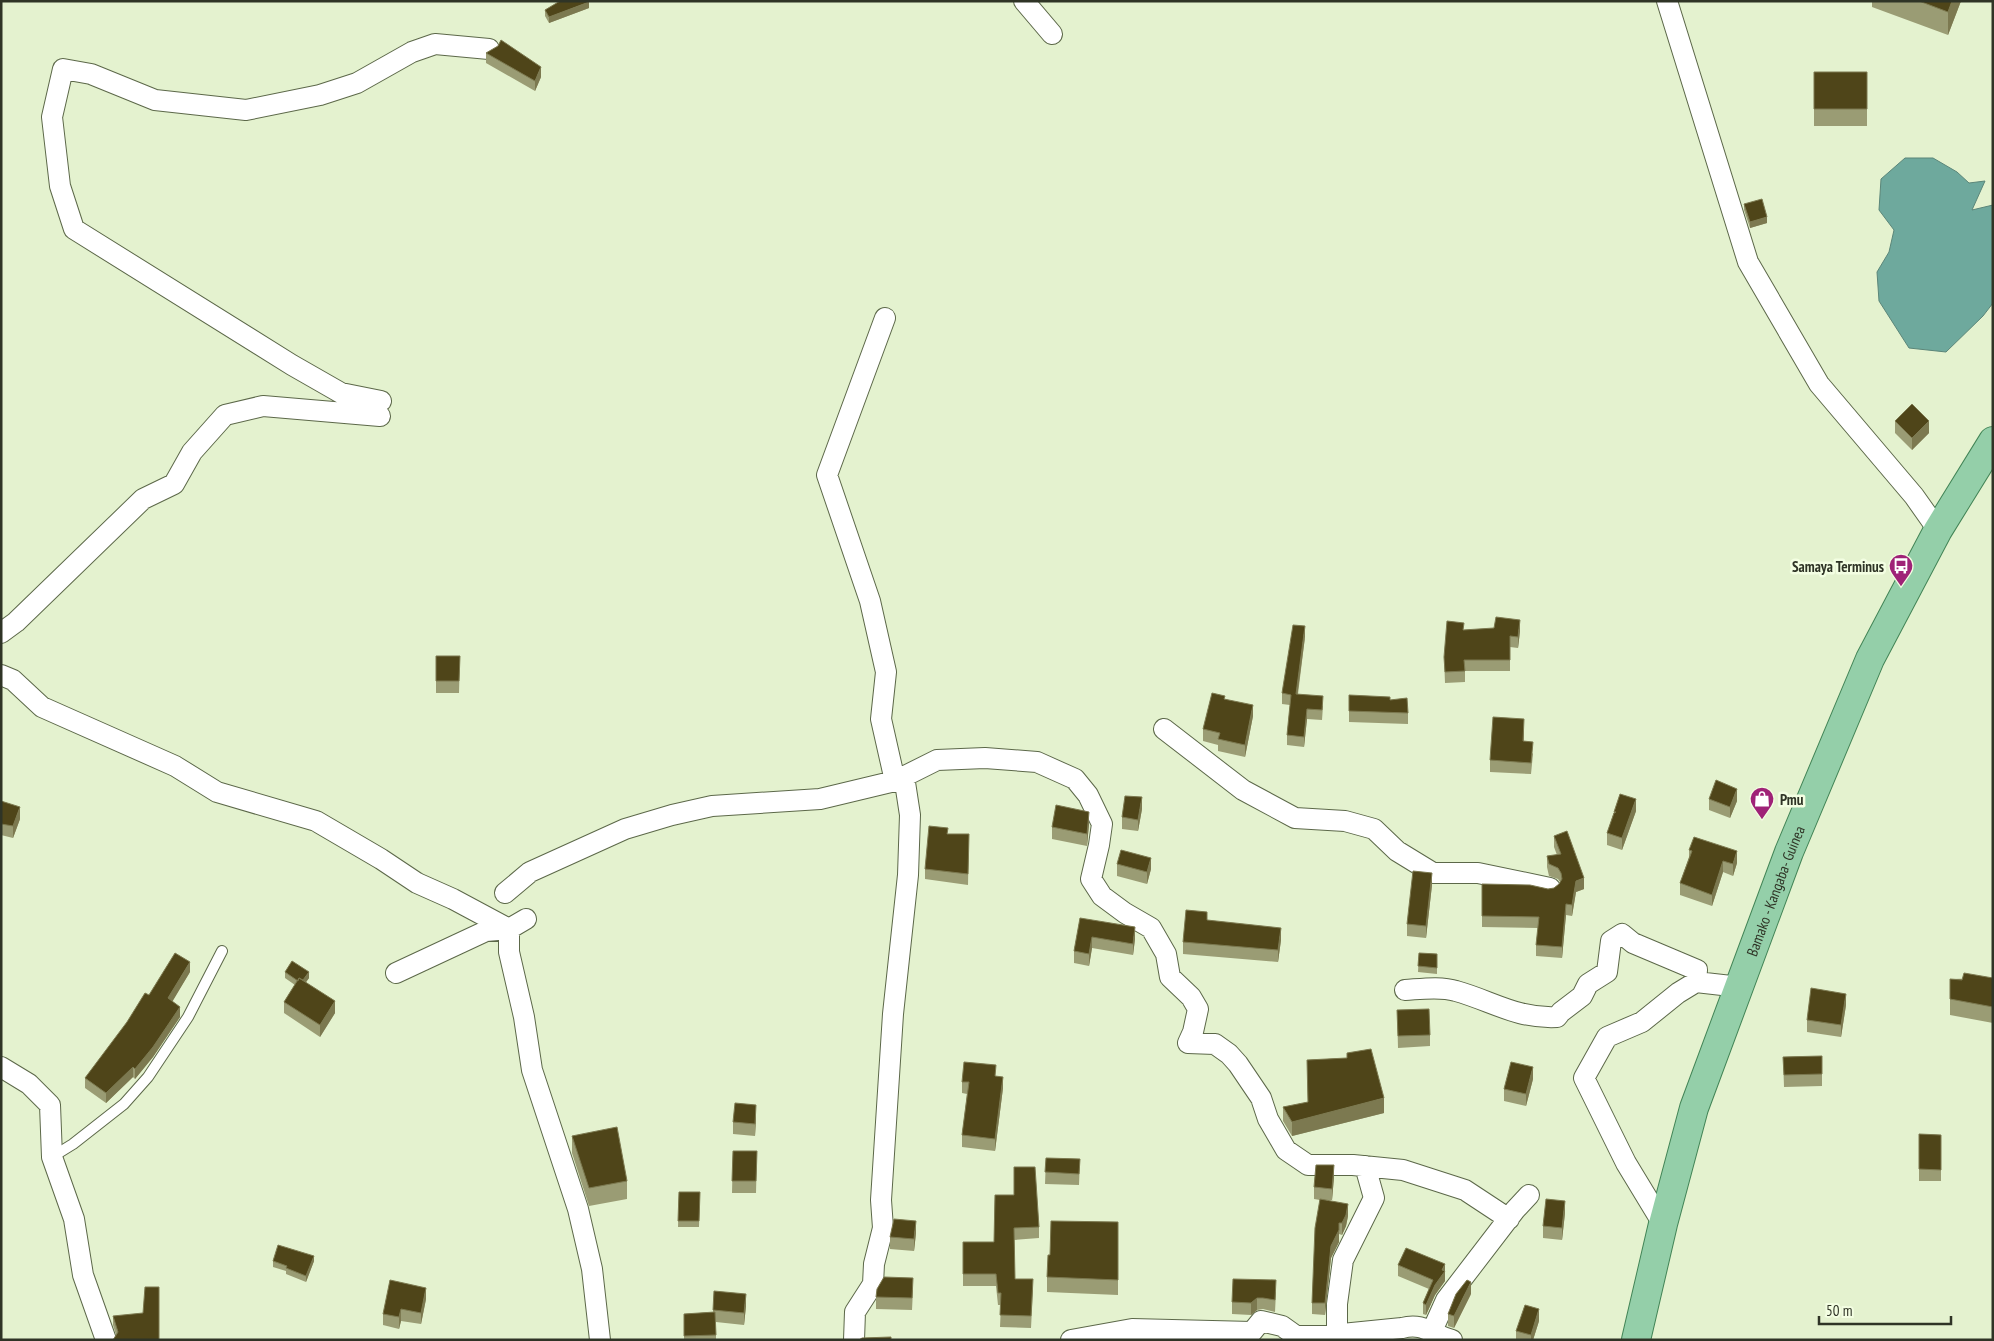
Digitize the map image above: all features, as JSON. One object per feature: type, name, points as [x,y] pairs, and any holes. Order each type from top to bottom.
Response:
[{"type":"main road","name":"Bamako - Kangaba- Guinea","points":[[1636,1340],[1663,1224],[1694,1108],[1789,852],[1870,659],[1938,530],[1993,441]]},
{"type":"street","points":[[1024,1],[1052,34]]},
{"type":"street","points":[[1667,1],[1748,262],[1819,384],[1914,496],[1938,530]]},
{"type":"street","points":[[1,633],[16,622],[143,499],[174,484],[192,452],[226,415],[263,406],[381,409],[341,392],[292,365],[74,229],[60,186],[52,117],[63,69],[91,74],[155,100],[246,110],[320,95],[357,83],[412,52],[435,44],[489,49]]},
{"type":"street","points":[[854,1340],[855,1312],[873,1284],[874,1264],[883,1228],[881,1200],[893,1014],[908,875],[910,815],[882,719],[886,672],[870,601],[827,474],[885,318]]},
{"type":"street","points":[[1,675],[13,680],[42,707],[175,766],[217,792],[316,821],[381,859],[417,883],[517,924]]},
{"type":"street","points":[[1164,729],[1243,790],[1295,818],[1345,821],[1374,829],[1396,851],[1433,873],[1478,873],[1550,888]]},
{"type":"street","points":[[505,893],[530,872],[625,829],[712,806],[820,799],[899,778],[937,760],[986,758],[1036,762],[1075,779],[1088,794],[1102,824],[1091,879],[1102,896],[1125,913],[1151,928],[1166,954],[1170,977],[1191,997],[1198,1009],[1193,1032],[1188,1043],[1214,1044],[1238,1064],[1261,1098],[1268,1119],[1286,1150],[1308,1165],[1365,1166],[1403,1170],[1465,1190],[1509,1219]]},
{"type":"street","points":[[396,973],[486,931],[517,924]]},
{"type":"street","points":[[517,924],[509,952],[524,1017],[532,1070],[578,1209],[592,1269],[600,1340]]},
{"type":"street","points":[[1405,990],[1454,990],[1515,1013],[1537,1018],[1557,1018],[1561,1012],[1582,996],[1588,984],[1607,972],[1611,941],[1622,934],[1633,943],[1697,970],[1696,982]]},
{"type":"street","points":[[1663,1224],[1626,1162],[1584,1078],[1607,1038],[1642,1022],[1678,992],[1696,982],[1740,986]]},
{"type":"street","points":[[1,1067],[29,1084],[50,1105],[52,1156],[74,1219],[83,1275],[106,1340]]},
{"type":"street","points":[[1327,1337],[1337,1304],[1343,1260],[1374,1198],[1365,1166]]},
{"type":"street","points":[[1432,1331],[1446,1300],[1529,1195]]},
{"type":"street","points":[[1070,1340],[1132,1329],[1190,1335],[1252,1332],[1261,1321],[1282,1326],[1296,1336],[1327,1337],[1412,1326],[1429,1329],[1441,1337],[1452,1340]]},
{"type":"lane","points":[[52,1156],[73,1144],[124,1104],[148,1077],[188,1017],[222,951]]},
{"type":"water","points":[[1905,158],[1933,158],[1957,172],[1969,183],[1985,181],[1972,210],[1993,205],[1993,303],[1983,316],[1946,352],[1909,348],[1879,301],[1877,272],[1889,252],[1894,230],[1879,210],[1881,179]]},
{"type":"building","points":[[560,1],[589,2],[549,17],[545,10]]},
{"type":"building","points":[[1919,1],[1952,1],[1948,12]]},
{"type":"building","points":[[501,40],[541,67],[535,81],[486,53],[498,46]]},
{"type":"building","points":[[1814,72],[1867,72],[1867,109],[1814,109]]},
{"type":"building","points":[[1762,199],[1767,217],[1750,222],[1744,204]]},
{"type":"building","points":[[1912,404],[1929,421],[1912,438],[1895,421]]},
{"type":"building","points":[[1496,617],[1520,620],[1518,637],[1510,636],[1510,660],[1464,660],[1465,671],[1445,672],[1444,657],[1447,621],[1464,623],[1463,630],[1494,628]]},
{"type":"building","points":[[1293,625],[1305,626],[1296,694],[1323,696],[1322,710],[1307,709],[1304,737],[1287,735],[1291,695],[1282,693]]},
{"type":"building","points":[[436,656],[460,656],[459,681],[436,681]]},
{"type":"building","points":[[1212,693],[1225,696],[1224,699],[1253,705],[1245,745],[1218,739],[1220,733],[1203,729]]},
{"type":"building","points":[[1349,695],[1390,697],[1390,700],[1407,698],[1408,713],[1349,711]]},
{"type":"building","points":[[1493,717],[1524,719],[1523,741],[1533,742],[1531,763],[1490,760]]},
{"type":"building","points":[[1716,780],[1737,789],[1730,807],[1709,799]]},
{"type":"building","points":[[1620,794],[1636,799],[1622,838],[1607,833],[1616,812],[1614,812]]},
{"type":"building","points":[[1125,796],[1142,797],[1138,820],[1122,817]]},
{"type":"building","points":[[1,801],[20,807],[13,826],[1,824]]},
{"type":"building","points":[[1056,805],[1089,812],[1087,834],[1052,827]]},
{"type":"building","points":[[929,826],[948,828],[947,834],[969,834],[968,874],[925,869]]},
{"type":"building","points":[[1567,831],[1584,878],[1576,881],[1572,905],[1566,904],[1562,947],[1536,945],[1539,917],[1482,916],[1482,884],[1530,885],[1548,889],[1554,888],[1559,884],[1562,879],[1561,873],[1558,868],[1549,864],[1547,856],[1561,854],[1554,836]]},
{"type":"building","points":[[1694,837],[1737,851],[1733,864],[1723,861],[1712,895],[1680,883],[1692,851],[1689,850]]},
{"type":"building","points":[[1121,850],[1151,858],[1147,872],[1117,864]]},
{"type":"building","points":[[1413,871],[1432,873],[1426,926],[1407,924]]},
{"type":"building","points":[[1186,910],[1207,912],[1207,920],[1281,928],[1278,950],[1183,942]]},
{"type":"building","points":[[1080,918],[1135,927],[1133,944],[1092,937],[1089,954],[1074,951]]},
{"type":"building","points":[[175,953],[190,962],[168,998],[180,1007],[153,1047],[135,1069],[133,1067],[106,1093],[85,1078],[127,1022],[145,993],[149,995]]},
{"type":"building","points":[[1419,953],[1437,954],[1437,968],[1418,966]]},
{"type":"building","points":[[292,961],[309,972],[303,980],[299,978],[298,981],[285,972]]},
{"type":"building","points":[[1964,973],[1993,978],[1993,1007],[1950,999],[1950,979],[1962,980]]},
{"type":"building","points":[[299,978],[335,1001],[320,1025],[284,1002]]},
{"type":"building","points":[[1811,988],[1846,994],[1841,1025],[1807,1020]]},
{"type":"building","points":[[1429,1009],[1430,1035],[1398,1036],[1397,1010]]},
{"type":"building","points":[[1371,1049],[1384,1098],[1292,1122],[1283,1107],[1308,1102],[1307,1060],[1347,1058],[1347,1053]]},
{"type":"building","points":[[1822,1056],[1822,1074],[1784,1075],[1783,1057]]},
{"type":"building","points":[[964,1062],[996,1065],[995,1076],[1003,1077],[995,1139],[962,1135],[969,1082],[962,1082]]},
{"type":"building","points":[[1511,1062],[1533,1067],[1526,1094],[1504,1089]]},
{"type":"building","points":[[735,1103],[756,1105],[755,1124],[733,1122]]},
{"type":"building","points":[[617,1127],[627,1181],[589,1188],[572,1136]]},
{"type":"building","points":[[1919,1134],[1941,1135],[1941,1170],[1919,1169]]},
{"type":"building","points":[[733,1151],[757,1151],[756,1181],[732,1181]]},
{"type":"building","points":[[1046,1158],[1080,1159],[1079,1174],[1045,1172]]},
{"type":"building","points":[[1316,1165],[1334,1165],[1332,1189],[1314,1187]]},
{"type":"building","points":[[1014,1167],[1035,1167],[1039,1227],[1014,1228],[1015,1279],[1033,1279],[1031,1316],[1000,1315],[1001,1293],[998,1293],[996,1274],[963,1274],[963,1242],[994,1242],[995,1195],[1014,1195]]},
{"type":"building","points":[[679,1192],[700,1192],[699,1221],[678,1221]]},
{"type":"building","points":[[1320,1199],[1348,1204],[1346,1215],[1342,1223],[1339,1223],[1339,1230],[1331,1246],[1325,1303],[1312,1303],[1315,1228]]},
{"type":"building","points":[[1546,1199],[1565,1201],[1562,1228],[1543,1226]]},
{"type":"building","points":[[894,1219],[916,1221],[914,1239],[890,1237]]},
{"type":"building","points":[[1051,1221],[1118,1222],[1118,1280],[1047,1277]]},
{"type":"building","points":[[278,1245],[314,1256],[306,1276],[273,1261]]},
{"type":"building","points":[[1406,1248],[1445,1264],[1442,1270],[1445,1271],[1435,1285],[1426,1305],[1423,1303],[1433,1280],[1398,1265]]},
{"type":"building","points":[[884,1277],[913,1278],[912,1298],[876,1297],[877,1289]]},
{"type":"building","points":[[1233,1279],[1276,1280],[1275,1300],[1257,1298],[1251,1303],[1232,1302]]},
{"type":"building","points":[[390,1280],[426,1288],[421,1313],[401,1309],[399,1317],[383,1314]]},
{"type":"building","points":[[1467,1280],[1471,1282],[1454,1316],[1448,1314],[1456,1294]]},
{"type":"building","points":[[145,1287],[159,1287],[159,1340],[113,1340],[118,1332],[113,1316],[143,1313]]},
{"type":"building","points":[[714,1291],[746,1294],[744,1313],[713,1310]]},
{"type":"building","points":[[1525,1305],[1539,1309],[1531,1335],[1516,1331]]},
{"type":"building","points":[[715,1312],[716,1335],[684,1336],[684,1314]]},
{"type":"building","points":[[891,1337],[891,1340],[859,1340],[862,1338]]},
{"type":"place","name":"Samaya Terminus","points":[[1901,587]]},
{"type":"place","name":"Pmu","points":[[1762,820]]}]
